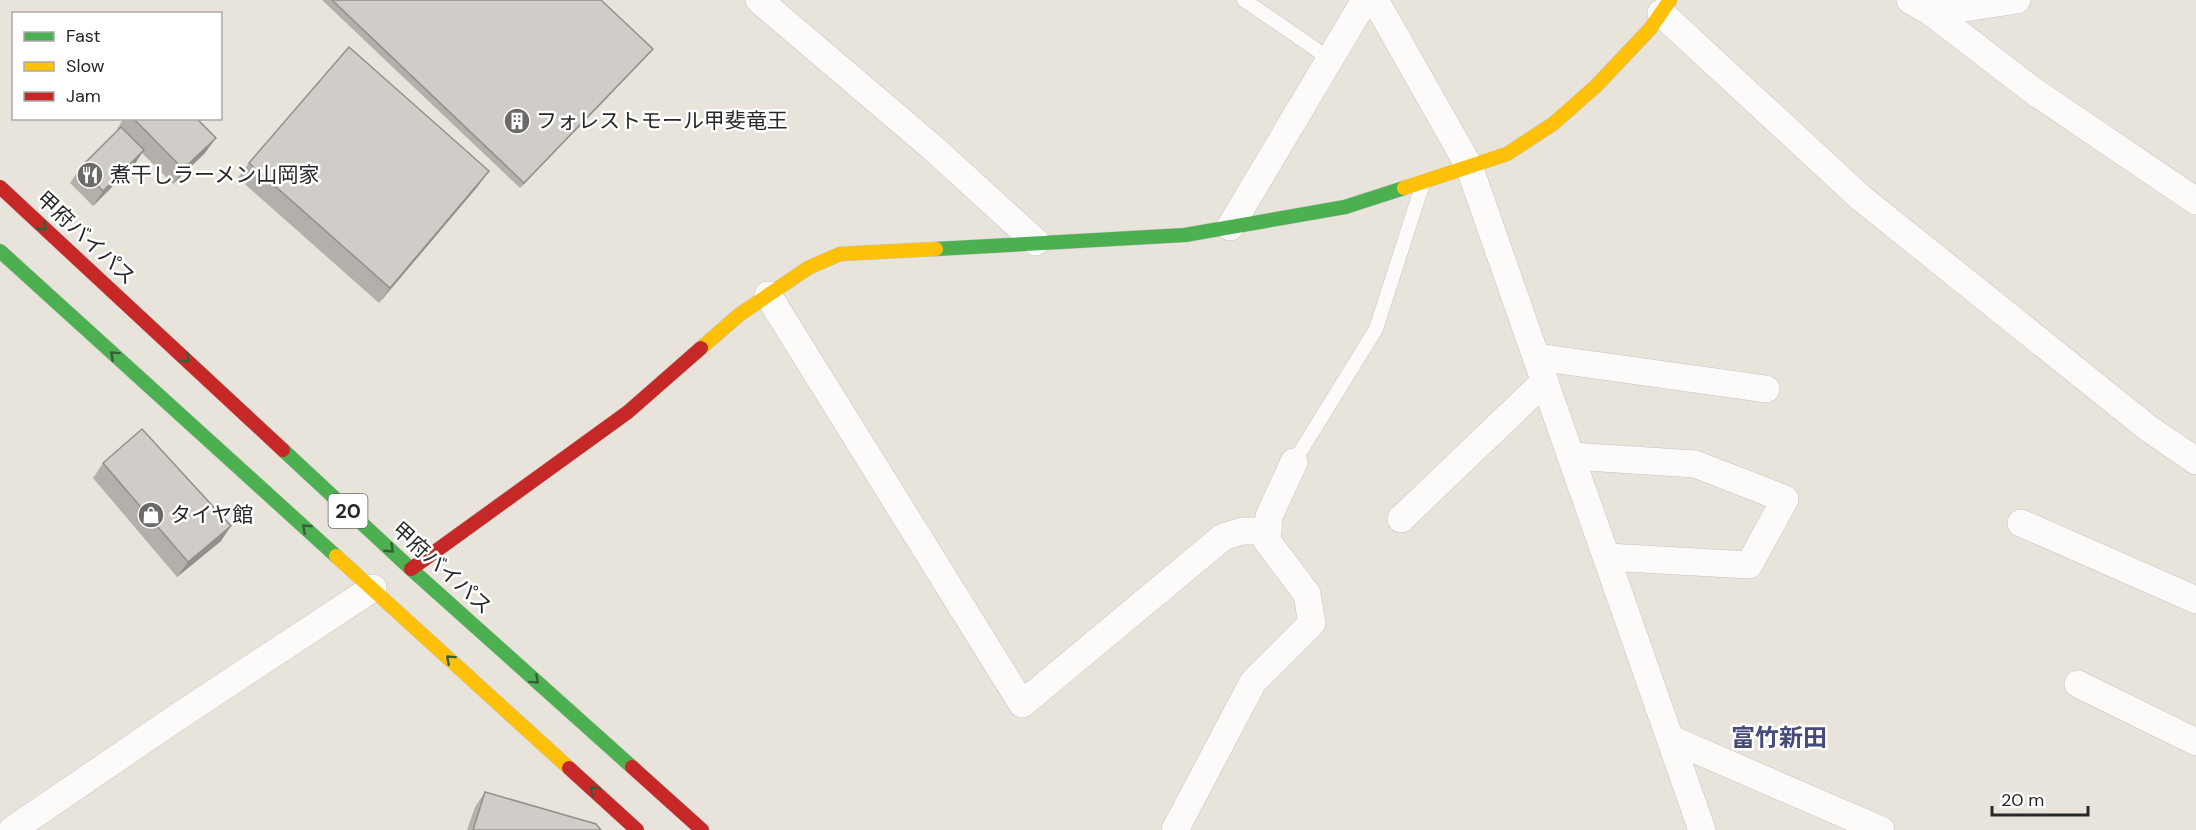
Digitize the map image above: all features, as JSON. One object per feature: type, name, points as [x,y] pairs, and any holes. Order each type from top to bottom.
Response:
[{"type":"main road","points":[[411,569],[628,412],[739,315],[808,268],[840,254],[1185,235],[1345,207],[1507,154],[1553,124],[1596,86],[1650,29],[1665,6]]},
{"type":"main road","name":"甲府バイパス","points":[[0,187],[411,569],[702,830]]},
{"type":"main road","name":"20","points":[[0,251],[637,830]]},
{"type":"street","points":[[759,0],[933,148],[1036,242]]},
{"type":"street","points":[[1230,227],[1365,0]]},
{"type":"street","points":[[1375,0],[1469,166],[1702,830]]},
{"type":"street","points":[[1921,7],[2017,0]]},
{"type":"street","points":[[1665,6],[1861,198],[2148,428],[2196,461]]},
{"type":"street","points":[[1921,7],[2035,93],[2196,201]]},
{"type":"street","points":[[768,295],[1022,704],[1223,537],[1242,531],[1268,531]]},
{"type":"street","points":[[1541,369],[1766,389]]},
{"type":"street","points":[[1401,519],[1541,369]]},
{"type":"street","points":[[1571,456],[1695,464],[1785,499],[1749,565],[1607,557]]},
{"type":"street","points":[[1175,830],[1253,682],[1312,623],[1306,594],[1267,541],[1269,516],[1294,462]]},
{"type":"street","points":[[2021,523],[2196,600]]},
{"type":"street","points":[[12,830],[373,588]]},
{"type":"street","points":[[2078,684],[2196,742]]},
{"type":"street","points":[[1671,739],[1881,830]]},
{"type":"lane","points":[[1244,0],[1330,59]]},
{"type":"lane","points":[[1294,462],[1376,328],[1424,181]]},
{"type":"building","name":"フォレストモール甲斐竜王","points":[[332,0],[601,0],[653,49],[524,183]]},
{"type":"building","points":[[349,47],[489,171],[390,288],[249,163]]},
{"type":"building","points":[[135,120],[198,120],[216,138],[183,169]]},
{"type":"building","points":[[121,127],[144,150],[103,191],[80,168]]},
{"type":"building","points":[[142,429],[231,526],[188,562],[103,463]]},
{"type":"building","points":[[485,792],[596,824],[601,830],[473,830]]},
{"type":"traffic: fast","points":[[936,249],[1185,235],[1345,207],[1404,188]]},
{"type":"traffic: fast","points":[[0,251],[336,556]]},
{"type":"traffic: fast","points":[[283,450],[411,569],[632,767]]},
{"type":"traffic: slow","points":[[1404,188],[1507,154],[1553,124],[1596,86],[1650,29],[1670,0]]},
{"type":"traffic: slow","points":[[701,348],[739,315],[808,268],[840,254],[936,249]]},
{"type":"traffic: slow","points":[[336,556],[569,768]]},
{"type":"traffic: jam","points":[[0,187],[283,450]]},
{"type":"traffic: jam","points":[[411,569],[628,412],[701,348]]},
{"type":"traffic: jam","points":[[632,767],[702,830]]},
{"type":"traffic: jam","points":[[569,768],[637,830]]},
{"type":"place","name":"フォレストモール甲斐竜王","points":[[517,121]]},
{"type":"place","name":"煮干しラーメン山岡家","points":[[90,175]]},
{"type":"place","name":"タイヤ館","points":[[151,515]]},
{"type":"district","name":"富竹新田","points":[[1779,738]]}]
